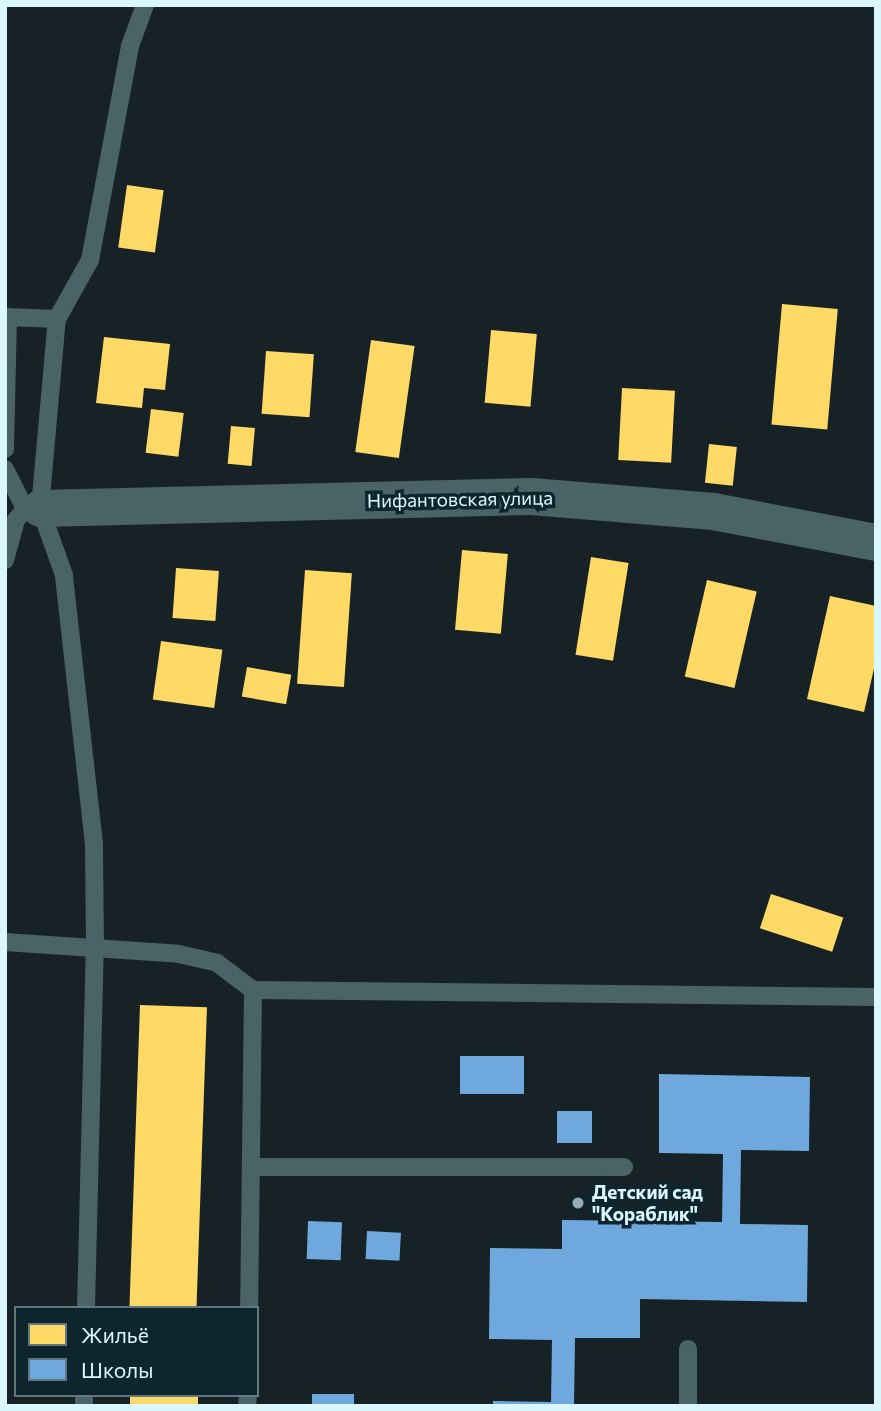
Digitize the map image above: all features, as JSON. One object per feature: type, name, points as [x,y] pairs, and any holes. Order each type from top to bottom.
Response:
[{"type":"street","name":"Нифантовская улица","points":[[32,508],[531,496],[713,511],[876,542]]},
{"type":"lane","points":[[5,560],[16,520],[32,508],[58,318],[90,260],[130,46],[145,5]]},
{"type":"lane","points":[[5,449],[7,317],[58,318]]},
{"type":"lane","points":[[5,469],[32,508],[64,575],[94,844],[95,946],[86,1306]]},
{"type":"lane","points":[[5,942],[95,946],[179,954],[218,964],[253,990],[876,997]]},
{"type":"lane","points":[[249,1306],[253,990]]},
{"type":"lane","points":[[251,1167],[624,1167]]},
{"type":"lane","points":[[688,1349],[688,1406]]},
{"type":"building: Жильё","points":[[127,185],[164,190],[155,253],[118,247]]},
{"type":"building: Жильё","points":[[782,304],[838,309],[827,429],[771,425]]},
{"type":"building: Жильё","points":[[491,330],[537,334],[530,407],[485,403]]},
{"type":"building: Жильё","points":[[104,337],[170,344],[165,390],[144,388],[142,408],[96,403]]},
{"type":"building: Жильё","points":[[371,340],[415,346],[399,458],[355,452]]},
{"type":"building: Жильё","points":[[266,351],[314,354],[309,417],[262,414]]},
{"type":"building: Жильё","points":[[622,388],[675,391],[671,463],[618,460]]},
{"type":"building: Жильё","points":[[151,409],[184,413],[178,457],[146,453]]},
{"type":"building: Жильё","points":[[231,426],[255,428],[252,466],[228,464]]},
{"type":"building: Жильё","points":[[709,444],[737,447],[733,486],[705,483]]},
{"type":"building: Жильё","points":[[462,550],[508,554],[501,634],[455,630]]},
{"type":"building: Жильё","points":[[591,557],[629,563],[613,661],[576,655]]},
{"type":"building: Жильё","points":[[176,568],[219,571],[215,621],[173,618]]},
{"type":"building: Жильё","points":[[305,570],[352,573],[344,687],[297,684]]},
{"type":"building: Жильё","points":[[707,580],[757,591],[734,688],[685,676]]},
{"type":"building: Жильё","points":[[830,596],[876,606],[876,660],[864,712],[807,699]]},
{"type":"building: Жильё","points":[[161,641],[222,650],[214,708],[153,699]]},
{"type":"building: Жильё","points":[[247,667],[291,675],[286,704],[242,697]]},
{"type":"building: Жильё","points":[[771,894],[843,917],[832,952],[760,928]]},
{"type":"building: Жильё","points":[[140,1005],[207,1007],[197,1306],[129,1306]]},
{"type":"building: Жильё","points":[[130,1397],[198,1397],[198,1406],[130,1406]]},
{"type":"building: Школы","points":[[460,1056],[524,1056],[524,1094],[460,1094]]},
{"type":"building: Школы","points":[[659,1074],[810,1077],[809,1151],[741,1150],[740,1224],[808,1225],[807,1302],[640,1299],[640,1338],[575,1338],[574,1406],[493,1406],[493,1401],[551,1402],[552,1340],[489,1339],[490,1248],[562,1249],[562,1220],[722,1222],[723,1154],[659,1153]]},
{"type":"building: Школы","points":[[557,1111],[592,1111],[592,1143],[557,1143]]},
{"type":"building: Школы","points":[[308,1221],[342,1222],[341,1260],[307,1259]]},
{"type":"building: Школы","points":[[367,1231],[401,1233],[399,1261],[366,1259]]},
{"type":"building: Школы","points":[[312,1394],[354,1394],[354,1406],[312,1406]]},
{"type":"place","name":"Детский сад \"Кораблик\"","points":[[578,1203]]}]
